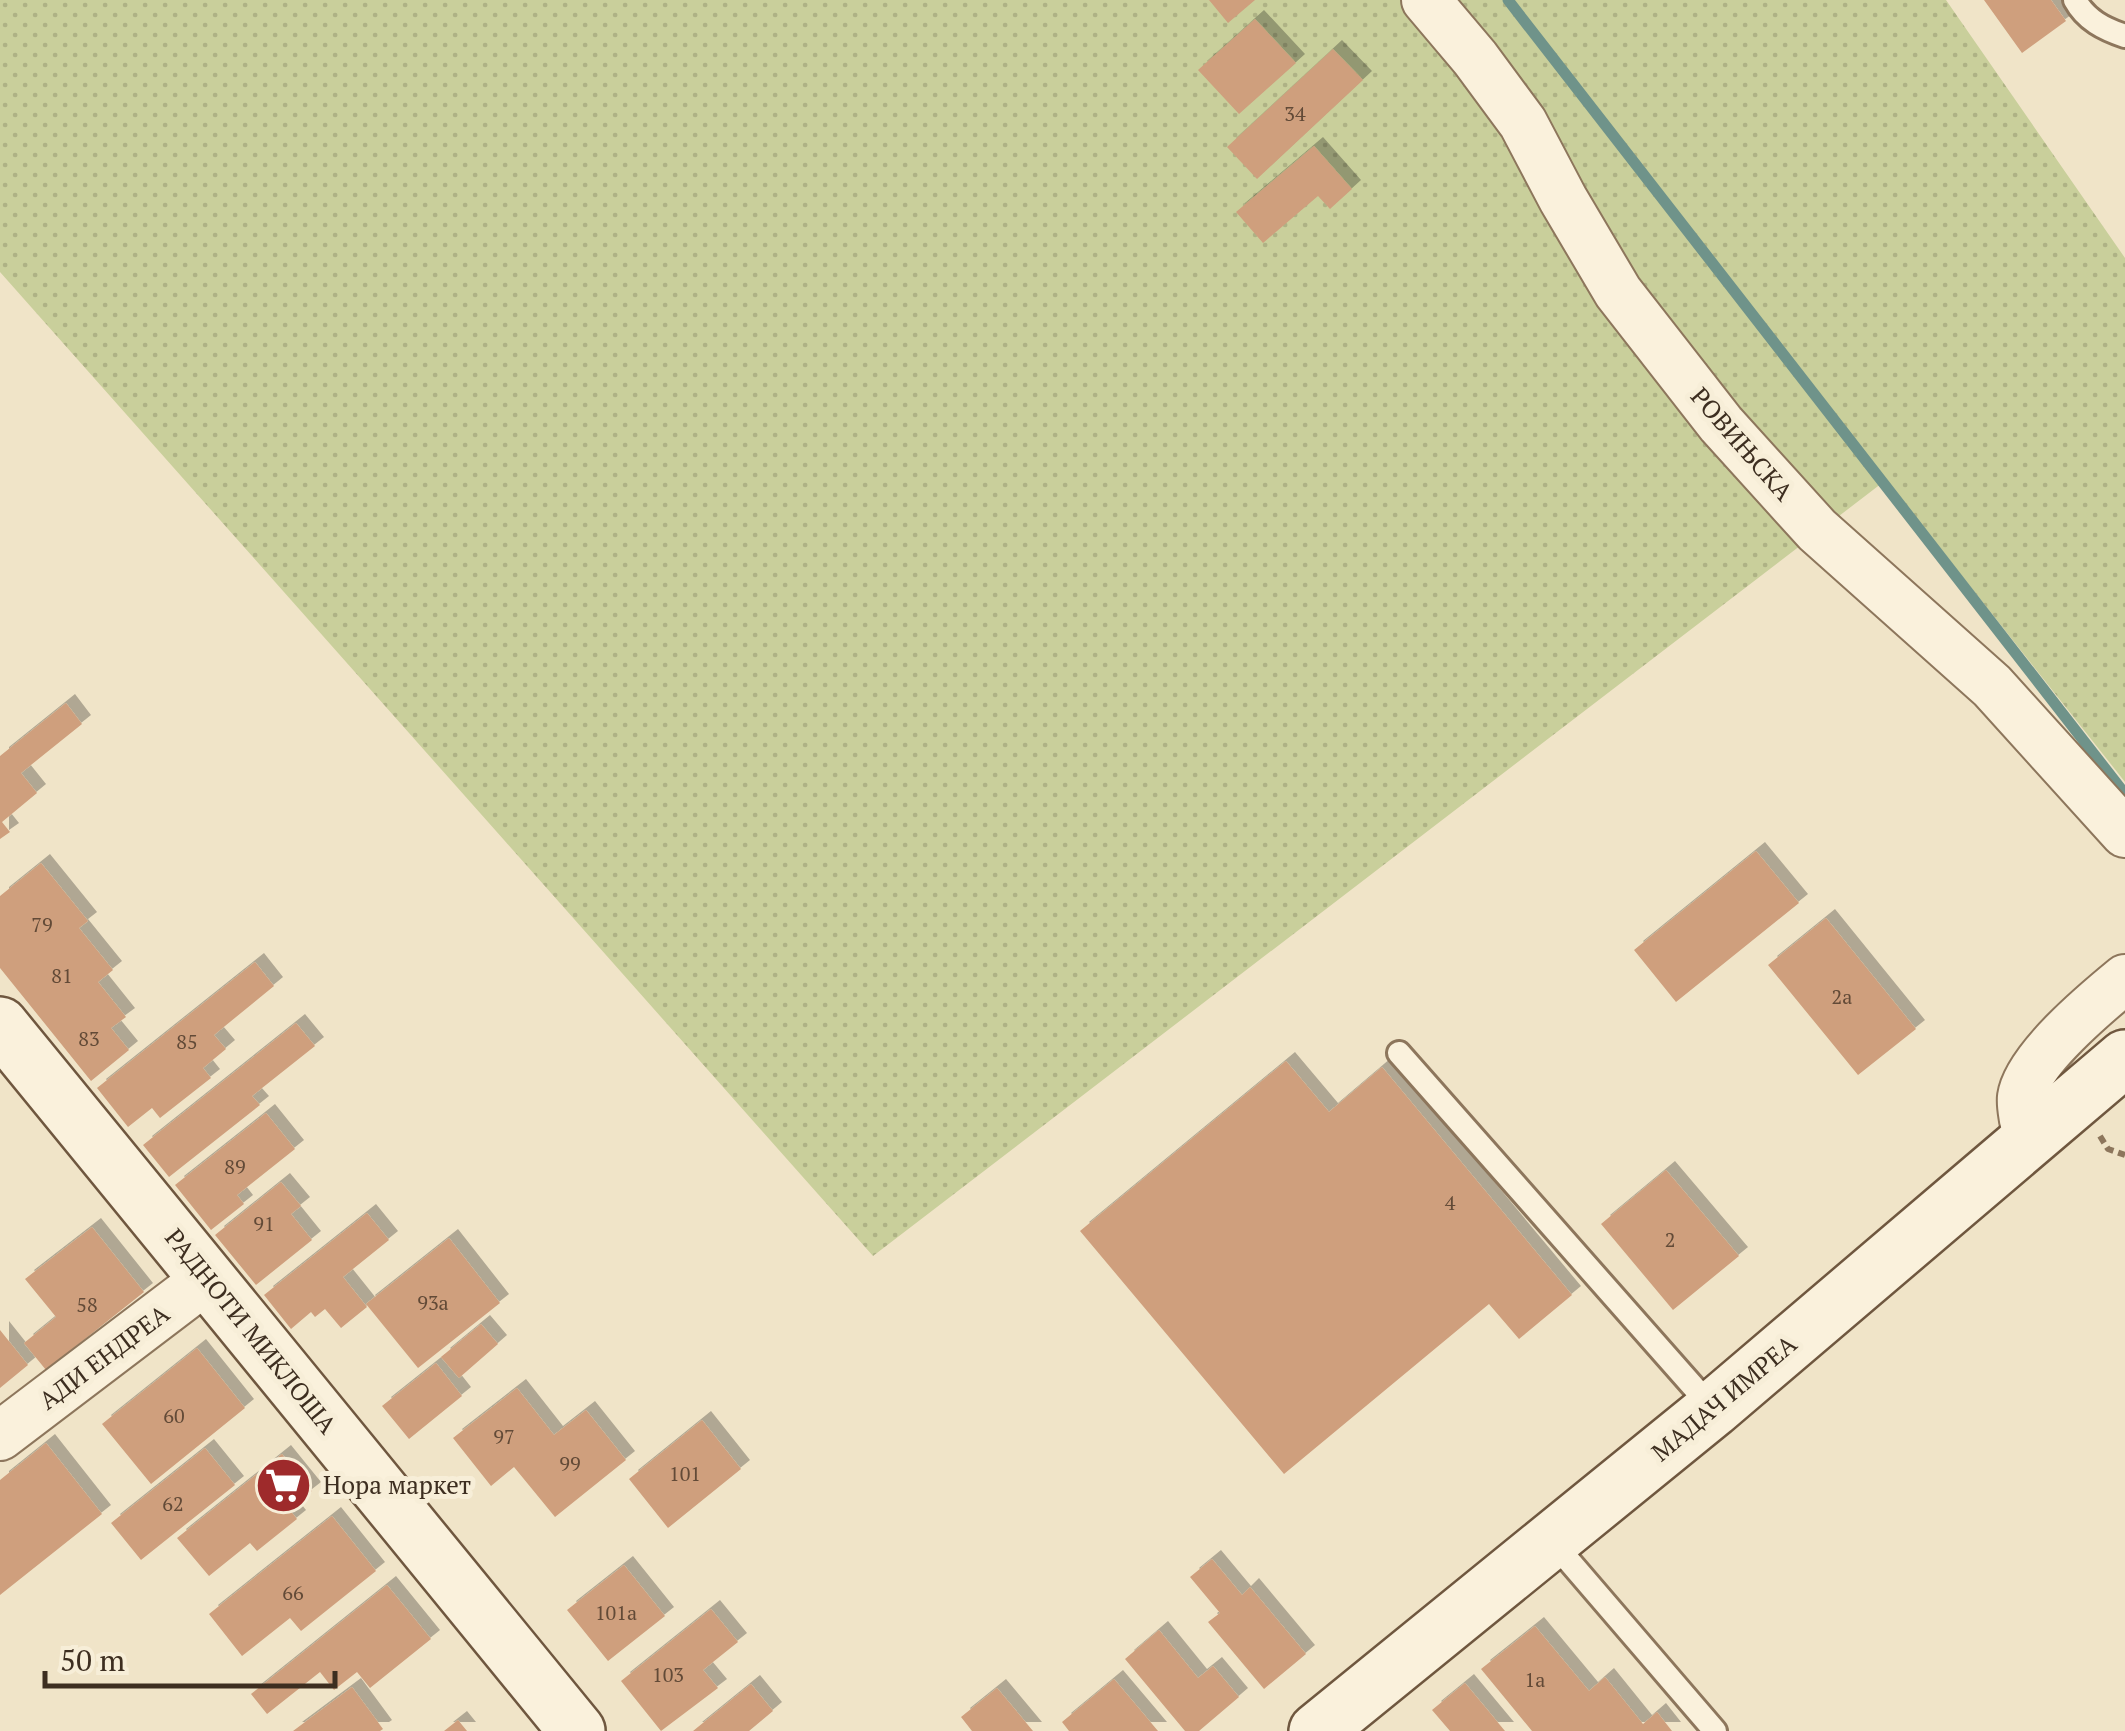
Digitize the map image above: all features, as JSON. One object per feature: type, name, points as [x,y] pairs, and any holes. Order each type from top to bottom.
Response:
[{"type":"street","name":"РОВИЊСКА","points":[[1426,0],[1523,123],[1618,292],[1721,424],[1817,530],[1992,686],[2125,833]]},
{"type":"street","points":[[2037,1133],[2024,1120],[2022,1095],[2038,1065],[2079,1018],[2125,978]]},
{"type":"street","name":"РАДНОТИ МИКЛОША","points":[[0,1026],[577,1731]]},
{"type":"street","name":"МАДАЧ ИМРЕА","points":[[1317,1731],[1714,1409],[2125,1058]]},
{"type":"street","name":"АДИ ЕНДРЕА","points":[[0,1436],[208,1278]]},
{"type":"lane","points":[[2075,0],[2100,26],[2125,36]]},
{"type":"lane","points":[[1399,1053],[1714,1409]]},
{"type":"lane","points":[[1551,1540],[1714,1731]]},
{"type":"green space","points":[[0,0],[1946,0],[2125,258],[2125,782],[1886,480],[873,1256],[0,272]]},
{"type":"building","points":[[1209,0],[1255,0],[1228,23]]},
{"type":"building","points":[[1984,0],[2051,0],[2066,21],[2022,53]]},
{"type":"building","points":[[1255,19],[1296,63],[1239,114],[1198,70]]},
{"type":"building","points":[[1333,49],[1363,80],[1257,179],[1227,147]]},
{"type":"building","points":[[1314,146],[1352,189],[1330,209],[1318,196],[1263,243],[1236,212]]},
{"type":"building","points":[[66,703],[82,724],[21,773],[37,793],[2,822],[10,832],[0,839],[0,756]]},
{"type":"building","points":[[1756,851],[1799,903],[1676,1002],[1634,950]]},
{"type":"building","points":[[41,863],[88,921],[79,928],[113,970],[98,982],[126,1017],[111,1028],[129,1050],[91,1081],[0,968],[0,896]]},
{"type":"building","points":[[1826,918],[1916,1029],[1858,1075],[1768,965]]},
{"type":"building","points":[[255,962],[274,986],[214,1035],[226,1049],[203,1068],[211,1078],[160,1118],[152,1108],[128,1127],[97,1088]]},
{"type":"building","points":[[296,1023],[315,1046],[252,1096],[260,1105],[169,1177],[143,1145]]},
{"type":"building","points":[[1286,1061],[1329,1112],[1382,1067],[1572,1295],[1519,1339],[1489,1304],[1284,1474],[1080,1231]]},
{"type":"building","points":[[266,1113],[295,1149],[237,1195],[244,1204],[211,1230],[175,1185]]},
{"type":"building","points":[[1666,1170],[1739,1256],[1673,1310],[1601,1224]]},
{"type":"building","points":[[281,1182],[301,1206],[291,1214],[312,1240],[256,1285],[215,1235]]},
{"type":"building","points":[[367,1213],[389,1240],[343,1277],[367,1307],[341,1328],[325,1309],[315,1317],[311,1312],[291,1329],[264,1295]]},
{"type":"building","points":[[92,1227],[144,1292],[46,1370],[24,1343],[56,1317],[25,1279]]},
{"type":"building","points":[[449,1238],[500,1303],[418,1368],[366,1304]]},
{"type":"building","points":[[481,1324],[498,1344],[459,1378],[441,1357]]},
{"type":"building","points":[[0,1330],[28,1365],[0,1388]]},
{"type":"building","points":[[197,1348],[245,1408],[151,1484],[102,1424]]},
{"type":"building","points":[[436,1363],[462,1396],[409,1439],[382,1406]]},
{"type":"building","points":[[517,1388],[554,1435],[586,1410],[626,1460],[555,1517],[514,1467],[491,1486],[453,1438]]},
{"type":"building","points":[[702,1420],[741,1469],[668,1528],[629,1479]]},
{"type":"building","points":[[46,1443],[102,1514],[0,1595],[0,1480]]},
{"type":"building","points":[[205,1448],[235,1485],[141,1560],[111,1523]]},
{"type":"building","points":[[282,1454],[312,1491],[289,1509],[297,1519],[257,1551],[250,1543],[209,1576],[177,1538]]},
{"type":"building","points":[[332,1516],[376,1571],[301,1631],[290,1618],[242,1656],[209,1614]]},
{"type":"building","points":[[1212,1559],[1242,1595],[1250,1587],[1306,1654],[1264,1689],[1208,1622],[1220,1613],[1190,1577]]},
{"type":"building","points":[[624,1565],[665,1616],[608,1661],[567,1610]]},
{"type":"building","points":[[387,1585],[431,1639],[370,1688],[357,1672],[334,1690],[320,1672],[267,1714],[251,1694]]},
{"type":"building","points":[[711,1609],[738,1642],[703,1670],[718,1688],[661,1731],[621,1681]]},
{"type":"building","points":[[1535,1626],[1589,1691],[1605,1677],[1643,1724],[1657,1712],[1672,1731],[1532,1731],[1481,1669]]},
{"type":"building","points":[[1159,1630],[1198,1678],[1213,1666],[1239,1697],[1199,1731],[1185,1731],[1125,1659]]},
{"type":"building","points":[[1114,1679],[1158,1731],[1069,1731],[1062,1722]]},
{"type":"building","points":[[1465,1683],[1505,1731],[1450,1731],[1432,1710]]},
{"type":"building","points":[[751,1684],[773,1711],[749,1731],[693,1731]]},
{"type":"building","points":[[352,1687],[383,1729],[293,1731]]},
{"type":"building","points":[[997,1688],[1033,1731],[972,1731],[961,1717]]},
{"type":"building","points":[[458,1720],[467,1731],[444,1731]]},
{"type":"waterway","points":[[1508,0],[2125,794]]},
{"type":"place","name":"Нора маркет","points":[[284,1485]]}]
